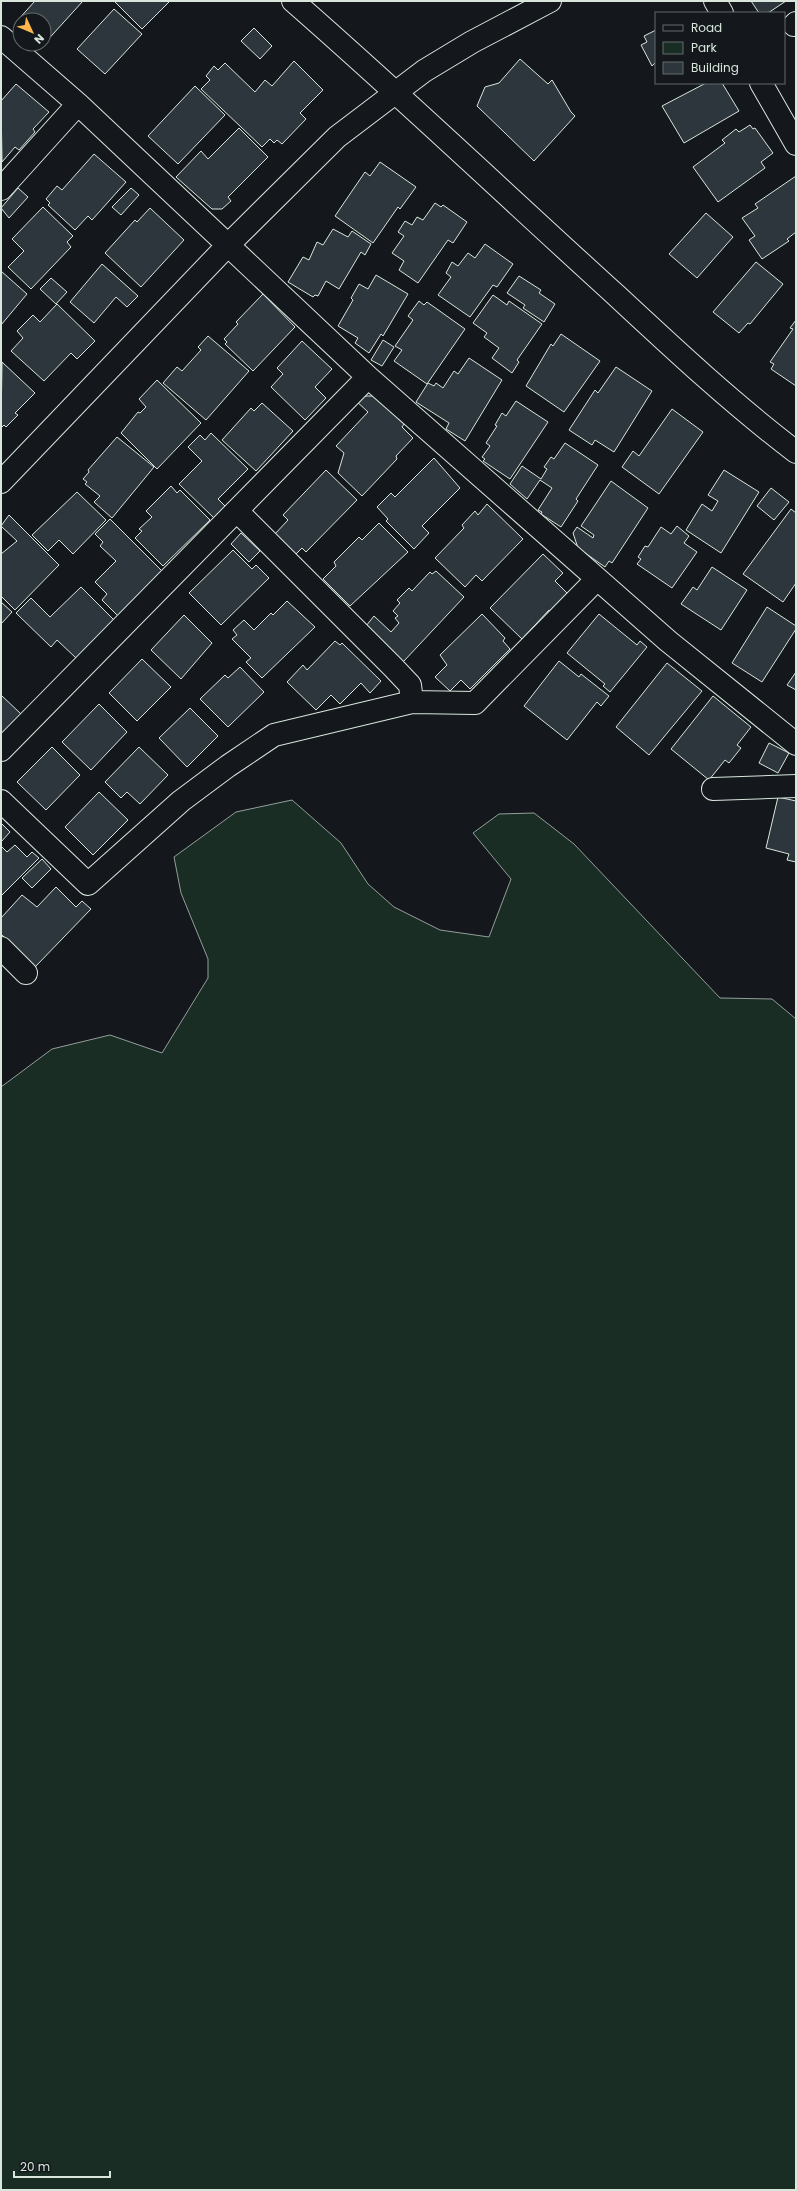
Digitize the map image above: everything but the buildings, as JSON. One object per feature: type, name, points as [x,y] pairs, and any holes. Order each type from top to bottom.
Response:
[{"type":"street","points":[[293,1],[396,91],[561,246],[743,412],[796,452]]},
{"type":"street","points":[[1,482],[228,245],[337,137],[424,71],[472,42],[550,1]]},
{"type":"street","points":[[715,1],[721,12]]},
{"type":"street","points":[[1,37],[78,104],[368,377],[597,579],[723,686],[796,744]]},
{"type":"street","points":[[762,84],[796,144]]},
{"type":"street","points":[[1,189],[78,104]]},
{"type":"street","points":[[1,750],[368,377]]},
{"type":"street","points":[[237,511],[410,685],[412,702]]},
{"type":"street","points":[[1,801],[88,884],[181,801],[228,766],[274,735],[412,702],[475,703],[597,579]]},
{"type":"street","points":[[713,789],[796,786]]},
{"type":"street","points":[[1,948],[26,973]]},
{"type":"green space","points":[[292,800],[341,843],[368,884],[394,907],[440,930],[489,937],[511,879],[473,833],[499,814],[534,813],[574,844],[720,998],[772,999],[796,1019],[796,2190],[1,2190],[1,1087],[52,1049],[110,1035],[162,1053],[208,978],[208,959],[181,893],[174,857],[236,812]]}]
